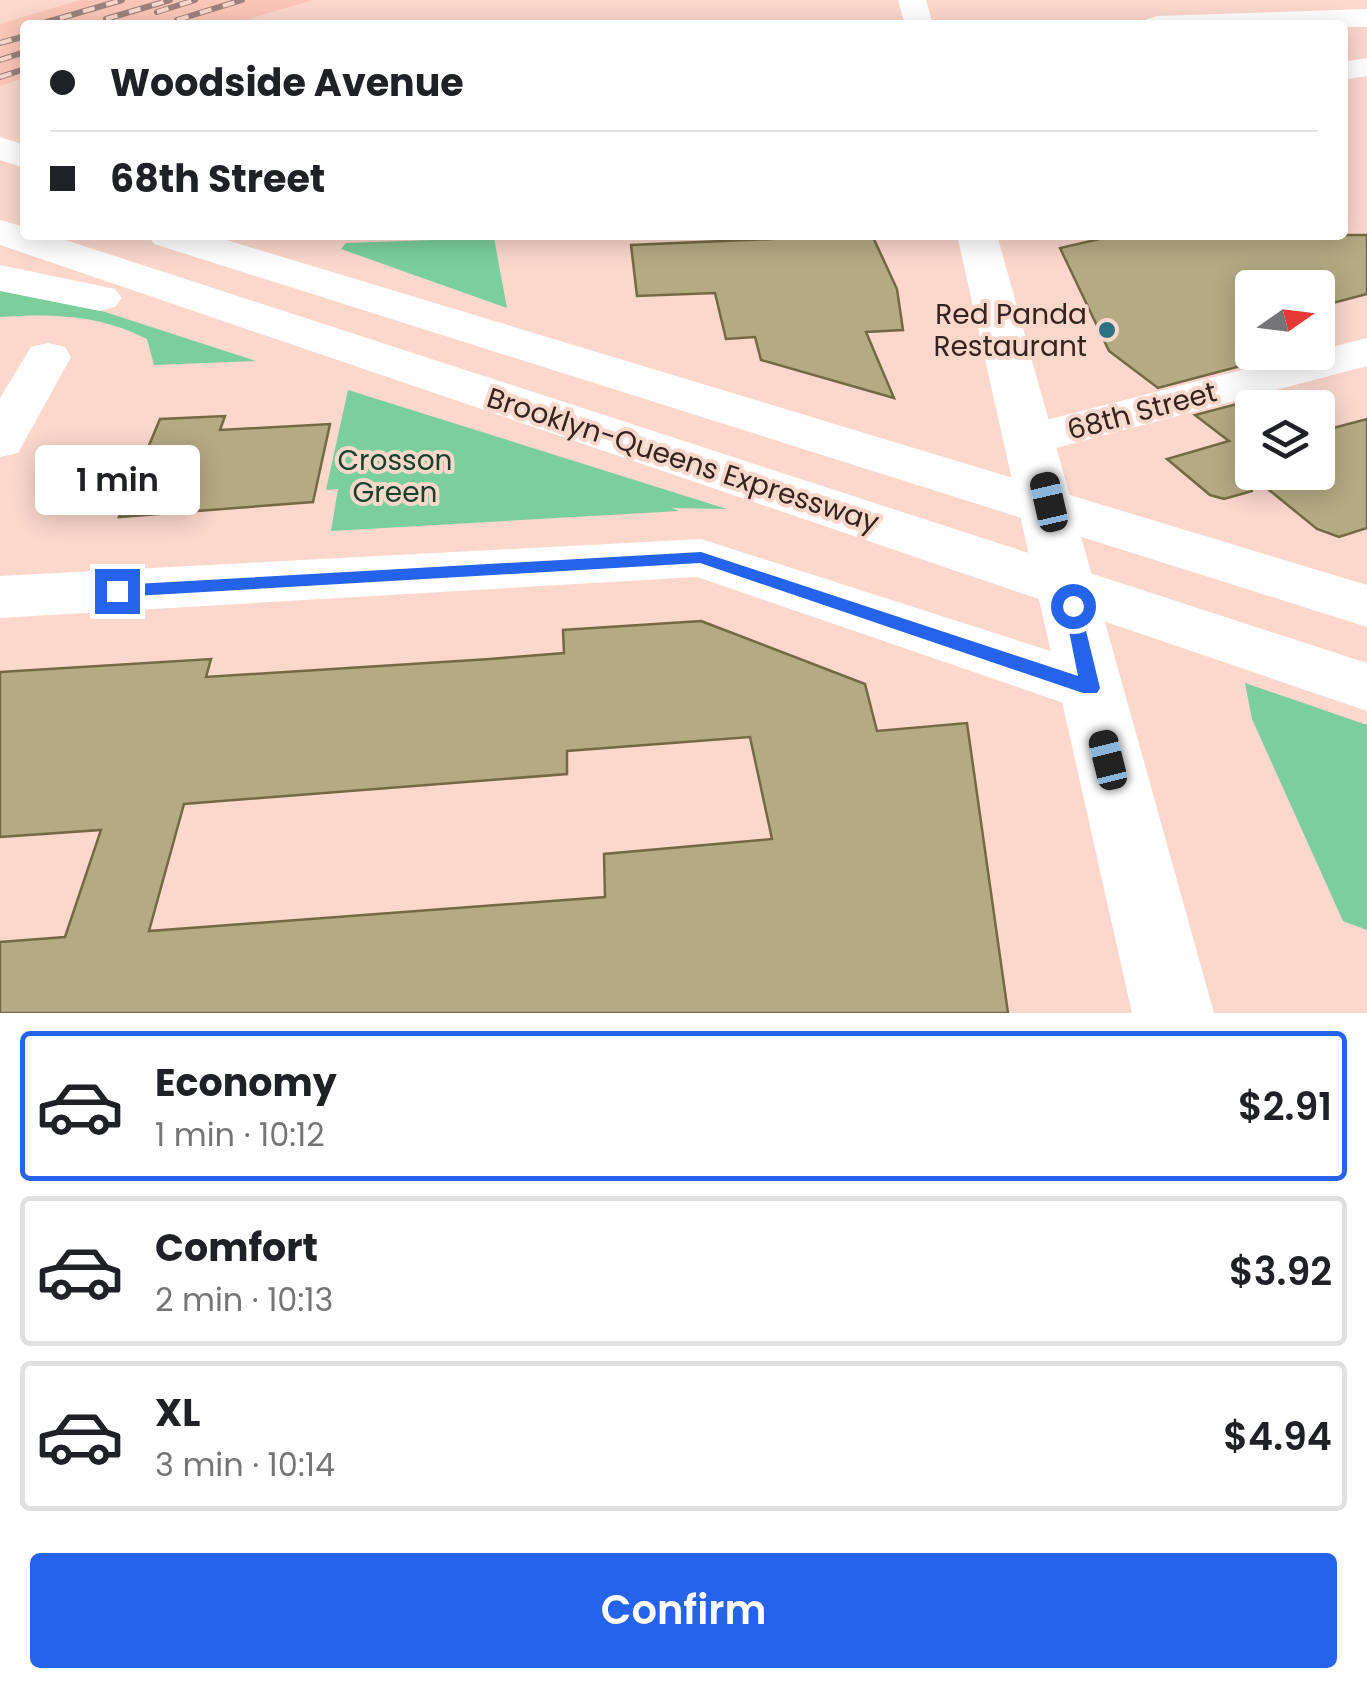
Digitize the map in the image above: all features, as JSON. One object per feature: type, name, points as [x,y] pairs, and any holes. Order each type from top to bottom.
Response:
[{"type":"main road","points":[[1307,20],[1367,18]]},
{"type":"main road","name":"Brooklyn-Queens Expressway","points":[[24,240],[1367,687]]},
{"type":"main road","points":[[184,240],[1367,606]]},
{"type":"main road","points":[[229,240],[281,270]]},
{"type":"main road","points":[[978,240],[1037,453],[1173,1013]]},
{"type":"main road","points":[[0,278],[90,295],[273,358],[532,410]]},
{"type":"main road","name":"68th Street","points":[[1037,453],[1367,352]]},
{"type":"main road","points":[[0,442],[48,357]]},
{"type":"main road","points":[[0,598],[701,558],[1086,664]]},
{"type":"shaded area","points":[[80,0],[313,0],[246,20],[20,20],[20,80],[0,86],[0,24]]},
{"type":"green space","points":[[494,240],[507,308],[341,249],[346,243]]},
{"type":"green space","points":[[0,284],[68,300],[256,361],[154,365],[147,339],[112,325],[57,316],[0,317]]},
{"type":"green space","name":"Crosson Green","points":[[348,390],[727,509],[672,508],[679,511],[331,531],[338,489],[326,490]]},
{"type":"green space","points":[[1245,683],[1367,725],[1367,930],[1343,921],[1252,719]]},
{"type":"building","points":[[1348,235],[1367,235],[1367,294],[1335,302],[1335,270],[1235,270],[1235,368],[1158,388],[1109,351],[1060,248],[1095,240],[1348,240]]},
{"type":"building","points":[[874,240],[897,289],[903,330],[866,332],[894,398],[761,360],[755,337],[726,339],[715,293],[637,296],[631,245]]},
{"type":"building","points":[[1235,404],[1235,490],[1252,491],[1224,499],[1210,495],[1167,459],[1229,441],[1195,415]]},
{"type":"building","points":[[225,416],[220,430],[330,424],[313,502],[119,517],[160,419]]},
{"type":"building","points":[[1367,419],[1367,528],[1339,537],[1317,529],[1269,490],[1335,490],[1335,427]]},
{"type":"building","points":[[701,621],[865,684],[877,731],[967,723],[1008,1013],[0,1013],[0,942],[65,937],[101,830],[0,837],[0,672],[211,659],[206,677],[490,659],[564,653],[563,630]],"holes":[[[750,737],[772,839],[604,854],[605,897],[149,931],[184,804],[567,774],[567,751]]]},
{"type":"railway","points":[[54,20],[122,0]]},
{"type":"railway","points":[[106,19],[170,0]]},
{"type":"railway","points":[[157,12],[195,0]]},
{"type":"railway","points":[[177,20],[242,0]]},
{"type":"railway","points":[[0,43],[20,37]]},
{"type":"railway","points":[[0,60],[20,54]]},
{"type":"railway","points":[[0,77],[20,71]]},
{"type":"place","name":"Red Panda Restaurant","points":[[1107,330]]},
{"type":"route","points":[[117,591],[701,558],[1090,688],[1073,606]]}]
